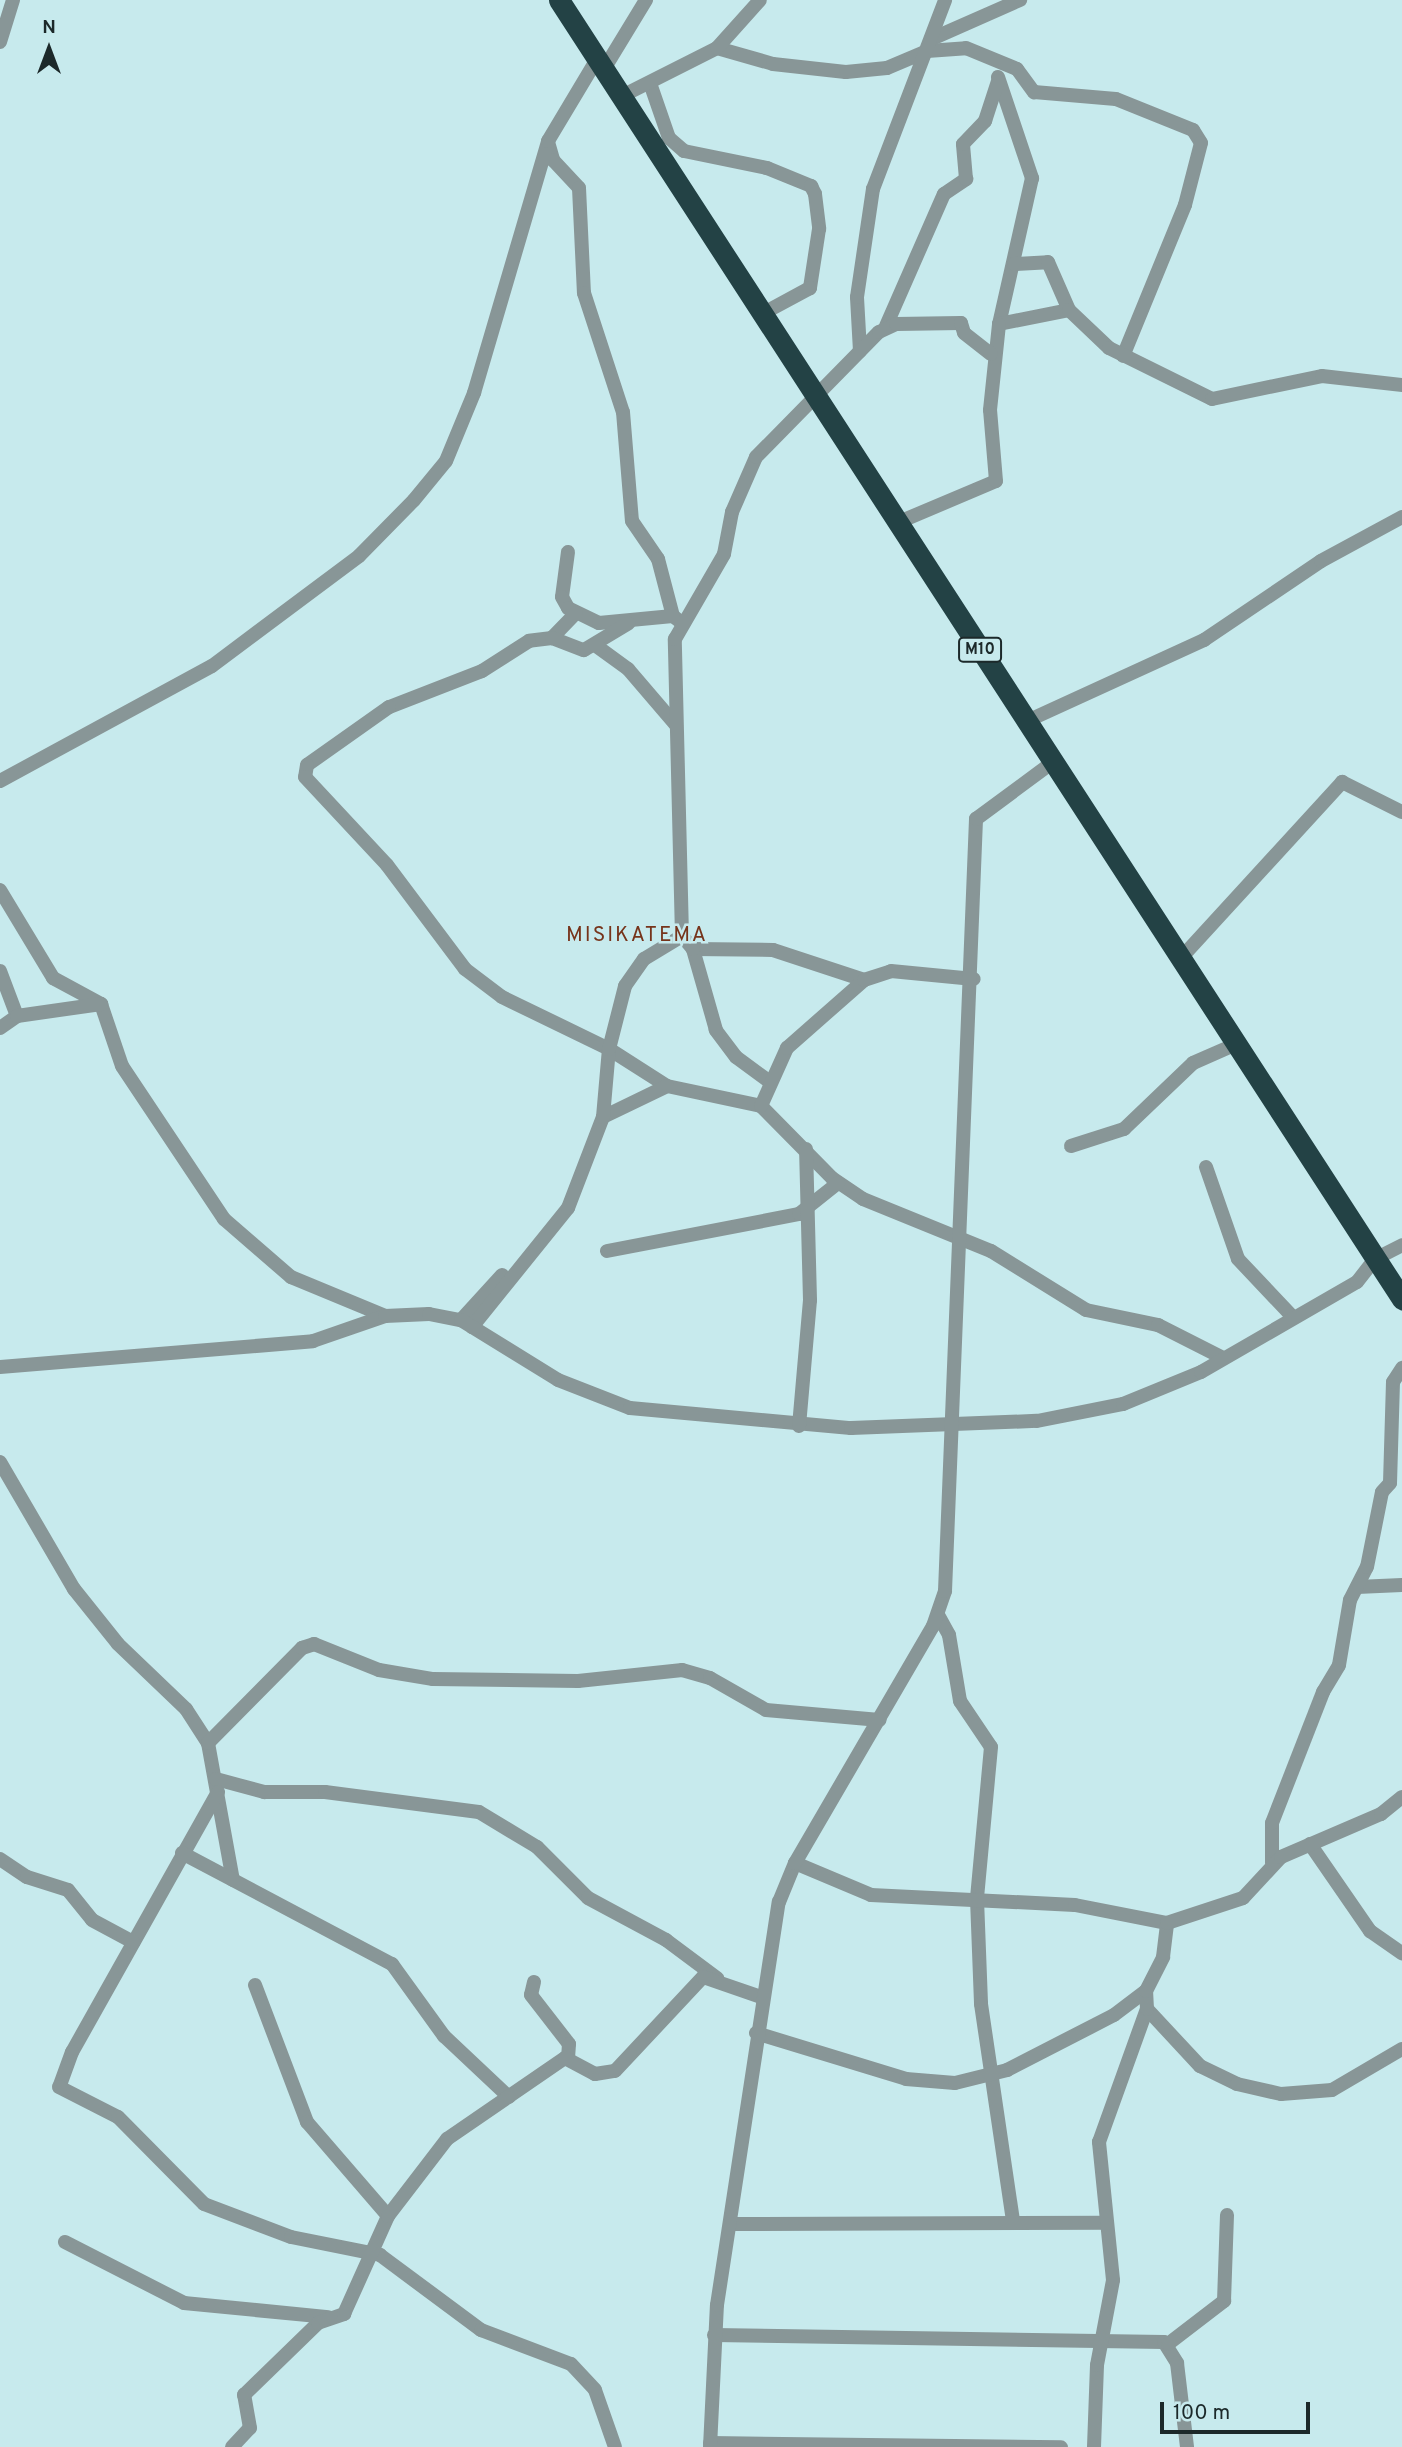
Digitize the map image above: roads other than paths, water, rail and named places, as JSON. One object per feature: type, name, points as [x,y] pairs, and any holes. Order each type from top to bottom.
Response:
[{"type":"highway","name":"M10","points":[[559,0],[1402,1299]]},
{"type":"street","points":[[0,42],[13,0]]},
{"type":"street","points":[[0,781],[212,666],[359,556],[414,500],[446,461],[474,393],[548,141],[646,0]]},
{"type":"street","points":[[622,96],[651,86],[717,48],[761,0]]},
{"type":"street","points":[[860,351],[856,308],[868,209],[927,51],[936,37],[945,0]]},
{"type":"street","points":[[936,37],[1020,0]]},
{"type":"street","points":[[717,48],[773,64],[846,72],[887,68],[927,51],[967,48],[999,70],[1017,69],[1034,92],[1116,99],[1183,123],[1199,137],[1185,205],[1123,356]]},
{"type":"street","points":[[899,522],[996,481],[992,354],[1032,178],[999,70]]},
{"type":"street","points":[[677,620],[724,554],[732,512],[755,457],[886,326],[944,194],[967,179],[963,144],[985,121],[999,70]]},
{"type":"street","points":[[651,86],[669,138],[684,151],[767,168],[811,186],[815,194],[819,229],[810,288],[762,314]]},
{"type":"street","points":[[548,141],[553,160],[579,188],[584,293],[623,412],[632,521],[657,559],[677,620],[674,645],[682,936],[693,949],[716,1030],[736,1057],[770,1082]]},
{"type":"street","points":[[1014,264],[1048,262],[1069,310],[1123,356],[1220,400],[1322,376],[1402,385]]},
{"type":"street","points":[[999,324],[1069,310]]},
{"type":"street","points":[[886,326],[961,323],[964,333],[992,354]]},
{"type":"street","points":[[1027,720],[1212,635],[1321,561],[1402,517]]},
{"type":"street","points":[[568,552],[562,597],[576,613],[599,623],[677,620]]},
{"type":"street","points":[[552,638],[576,613]]},
{"type":"street","points":[[629,623],[595,645],[580,650],[552,638],[529,641],[482,671],[389,707],[303,772],[387,865],[465,969],[502,997],[609,1048],[667,1086],[761,1106],[838,1183],[955,1239],[990,1251],[1086,1310],[1158,1325],[1223,1358]]},
{"type":"street","points":[[595,645],[628,669],[676,725]]},
{"type":"street","points":[[1053,762],[976,819],[974,979],[955,1239],[948,1426],[947,1572],[938,1615],[880,1720],[795,1863],[776,1913],[761,1997],[714,2335],[710,2445],[1061,2447]]},
{"type":"street","points":[[1181,958],[1342,782],[1402,812]]},
{"type":"street","points":[[0,890],[53,978],[101,1004],[122,1066],[224,1219],[300,1283],[385,1316],[467,1324],[611,1405],[799,1426],[948,1426],[1092,1412],[1160,1390],[1223,1358],[1291,1315],[1357,1282],[1375,1259],[1402,1245]]},
{"type":"street","points":[[467,1324],[568,1208],[603,1117],[609,1048],[625,986],[644,959],[682,936]]},
{"type":"street","points":[[693,949],[774,950],[864,980]]},
{"type":"street","points":[[0,971],[17,1016]]},
{"type":"street","points":[[761,1106],[787,1048],[864,980],[891,971],[974,979]]},
{"type":"street","points":[[0,1028],[17,1016],[101,1004]]},
{"type":"street","points":[[1071,1146],[1124,1129],[1193,1063],[1236,1044]]},
{"type":"street","points":[[603,1117],[667,1086]]},
{"type":"street","points":[[799,1426],[810,1210],[806,1149]]},
{"type":"street","points":[[1206,1167],[1238,1259],[1291,1315]]},
{"type":"street","points":[[607,1251],[810,1210],[838,1183]]},
{"type":"street","points":[[0,1367],[313,1341],[385,1316]]},
{"type":"street","points":[[1272,1863],[1272,1823],[1339,1665],[1357,1587],[1369,1561],[1378,1502],[1392,1474],[1393,1382],[1402,1368]]},
{"type":"street","points":[[0,1462],[74,1589],[118,1644],[186,1709],[208,1743],[233,1880]]},
{"type":"street","points":[[1357,1587],[1402,1585]]},
{"type":"street","points":[[938,1615],[949,1635],[960,1701],[991,1746],[977,1899],[989,2076],[1013,2222]]},
{"type":"street","points":[[208,1743],[302,1648],[314,1644],[379,1670],[433,1679],[578,1681],[682,1670],[710,1678],[766,1710],[880,1720]]},
{"type":"street","points":[[217,1786],[59,2087],[118,2117],[204,2204],[291,2238],[374,2252],[481,2330],[582,2371],[615,2447]]},
{"type":"street","points":[[217,1786],[264,1792],[335,1793],[479,1812],[537,1847],[588,1898],[666,1940],[718,1979],[761,1997]]},
{"type":"street","points":[[795,1863],[870,1895],[1096,1907],[1167,1923],[1243,1898],[1272,1863],[1381,1814],[1402,1797]]},
{"type":"street","points":[[1310,1844],[1370,1931],[1402,1953]]},
{"type":"street","points":[[182,1853],[392,1964],[444,2036],[509,2097]]},
{"type":"street","points":[[0,1859],[27,1877],[68,1890],[96,1924],[133,1942]]},
{"type":"street","points":[[756,2033],[906,2079],[955,2083],[989,2076],[1114,2015],[1146,1991],[1163,1957],[1167,1923]]},
{"type":"street","points":[[568,2058],[595,2074],[615,2071],[688,1987],[703,1978],[718,1979]]},
{"type":"street","points":[[534,1982],[531,1994],[569,2044],[568,2058]]},
{"type":"street","points":[[255,1985],[307,2122],[388,2216]]},
{"type":"street","points":[[1094,2447],[1102,2341],[1112,2293],[1099,2142],[1147,2009],[1146,1991]]},
{"type":"street","points":[[1147,2009],[1200,2066],[1237,2084],[1281,2094],[1332,2090],[1402,2049]]},
{"type":"street","points":[[232,2447],[250,2428],[244,2395],[318,2323],[341,2317],[374,2252],[388,2216],[447,2139],[568,2058]]},
{"type":"street","points":[[714,2335],[1168,2344],[1224,2301],[1227,2215]]},
{"type":"street","points":[[730,2224],[1106,2223]]},
{"type":"street","points":[[65,2242],[184,2303],[341,2317]]},
{"type":"street","points":[[1168,2344],[1177,2363],[1186,2447]]},
{"type":"district","name":"MISIKATEMA","points":[[637,936]]}]
